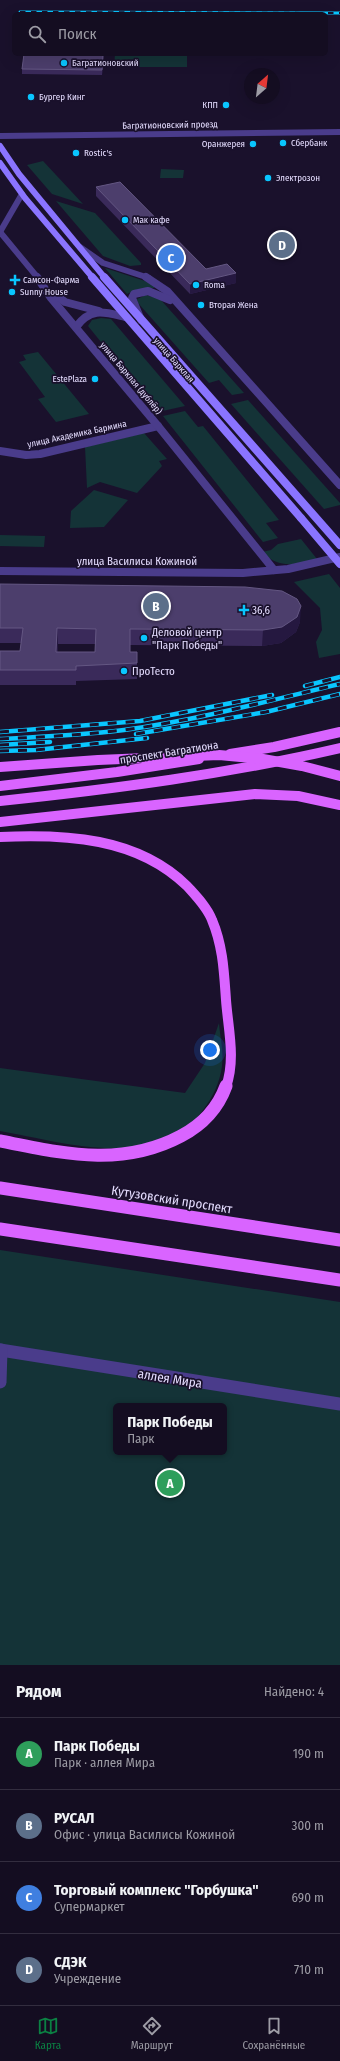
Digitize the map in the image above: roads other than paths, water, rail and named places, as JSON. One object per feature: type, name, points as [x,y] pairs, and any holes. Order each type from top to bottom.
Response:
[{"type":"main road","name":"улица Барклая","points":[[0,146],[19,174],[141,322],[314,514],[340,545]]},
{"type":"main road","name":"улица Барклая","points":[[0,163],[22,194],[125,318],[340,564]]},
{"type":"main road","name":"проспект Багратиона","points":[[0,786],[117,772],[188,761],[274,747],[340,732]]},
{"type":"main road","points":[[0,800],[121,788],[280,762],[340,748]]},
{"type":"main road","points":[[0,767],[98,760],[219,755],[263,759],[302,766],[340,776]]},
{"type":"main road","points":[[0,822],[255,794],[288,794],[317,798],[340,805]]},
{"type":"main road","points":[[0,836],[67,836],[94,840],[135,853],[174,873],[193,892],[207,910],[220,939],[230,1051],[227,1083],[217,1106],[200,1125],[175,1141],[145,1152],[112,1157],[82,1156],[0,1141]]},
{"type":"main road","name":"Кутузовский проспект","points":[[0,1188],[340,1240]]},
{"type":"main road","points":[[0,1229],[340,1280]]},
{"type":"street","name":"Багратионовский проезд","points":[[0,136],[340,132]]},
{"type":"street","name":"улица Барклая (дублёр)","points":[[22,194],[2,224],[0,232],[41,282],[51,298],[158,426],[274,570]]},
{"type":"street","points":[[80,247],[103,264],[136,273],[160,284],[340,485]]},
{"type":"street","points":[[41,282],[65,302],[125,318]]},
{"type":"street","points":[[141,322],[132,298],[134,294],[144,290],[153,291],[174,301]]},
{"type":"street","points":[[76,327],[85,315],[98,311]]},
{"type":"street","name":"улица Академика Бармина","points":[[0,451],[26,455],[40,454],[158,426]]},
{"type":"street","name":"улица Василисы Кожиной","points":[[0,571],[243,573],[302,566],[340,557]]},
{"type":"street","points":[[0,1382],[1,1350]]},
{"type":"street","name":"аллея Мира","points":[[1,1350],[340,1404]]},
{"type":"railway","points":[[328,13],[340,13]]},
{"type":"railway","points":[[305,686],[340,677]]},
{"type":"railway","points":[[0,739],[93,733],[151,726],[232,710],[340,684]]},
{"type":"railway","points":[[136,734],[266,712],[340,694]]},
{"type":"railway","points":[[0,732],[140,721],[272,695]]},
{"type":"railway","points":[[0,751],[36,750],[147,738]]},
{"type":"railway","points":[[0,745],[50,742]]},
{"type":"place","name":"Багратионовский","points":[[64,63]]},
{"type":"place","name":"Бургер Кинг","points":[[31,97]]},
{"type":"place","name":"КПП","points":[[226,105]]},
{"type":"place","name":"Сбербанк","points":[[283,143]]},
{"type":"place","name":"Оранжерея","points":[[253,144]]},
{"type":"place","name":"Rostic's","points":[[76,153]]},
{"type":"place","name":"Электрозон","points":[[268,178]]},
{"type":"place","name":"Мак кафе","points":[[125,220]]},
{"type":"place","name":"СДЭК","points":[[282,245]]},
{"type":"place","name":"Торговый комплекс \"Горбушка\"","points":[[171,258]]},
{"type":"place","name":"Самсон-Фарма","points":[[15,280]]},
{"type":"place","name":"Roma","points":[[196,285]]},
{"type":"place","name":"Sunny House","points":[[12,292]]},
{"type":"place","name":"Вторая Жена","points":[[201,305]]},
{"type":"place","name":"EstePlaza","points":[[95,379]]},
{"type":"place","name":"РУСАЛ","points":[[156,606]]},
{"type":"place","name":"36,6","points":[[244,610]]},
{"type":"place","name":"Деловой центр \"Парк Победы\"","points":[[144,638]]},
{"type":"place","name":"ПроТесто","points":[[124,671]]},
{"type":"place","name":"Парк Победы","points":[[170,1483]]}]
